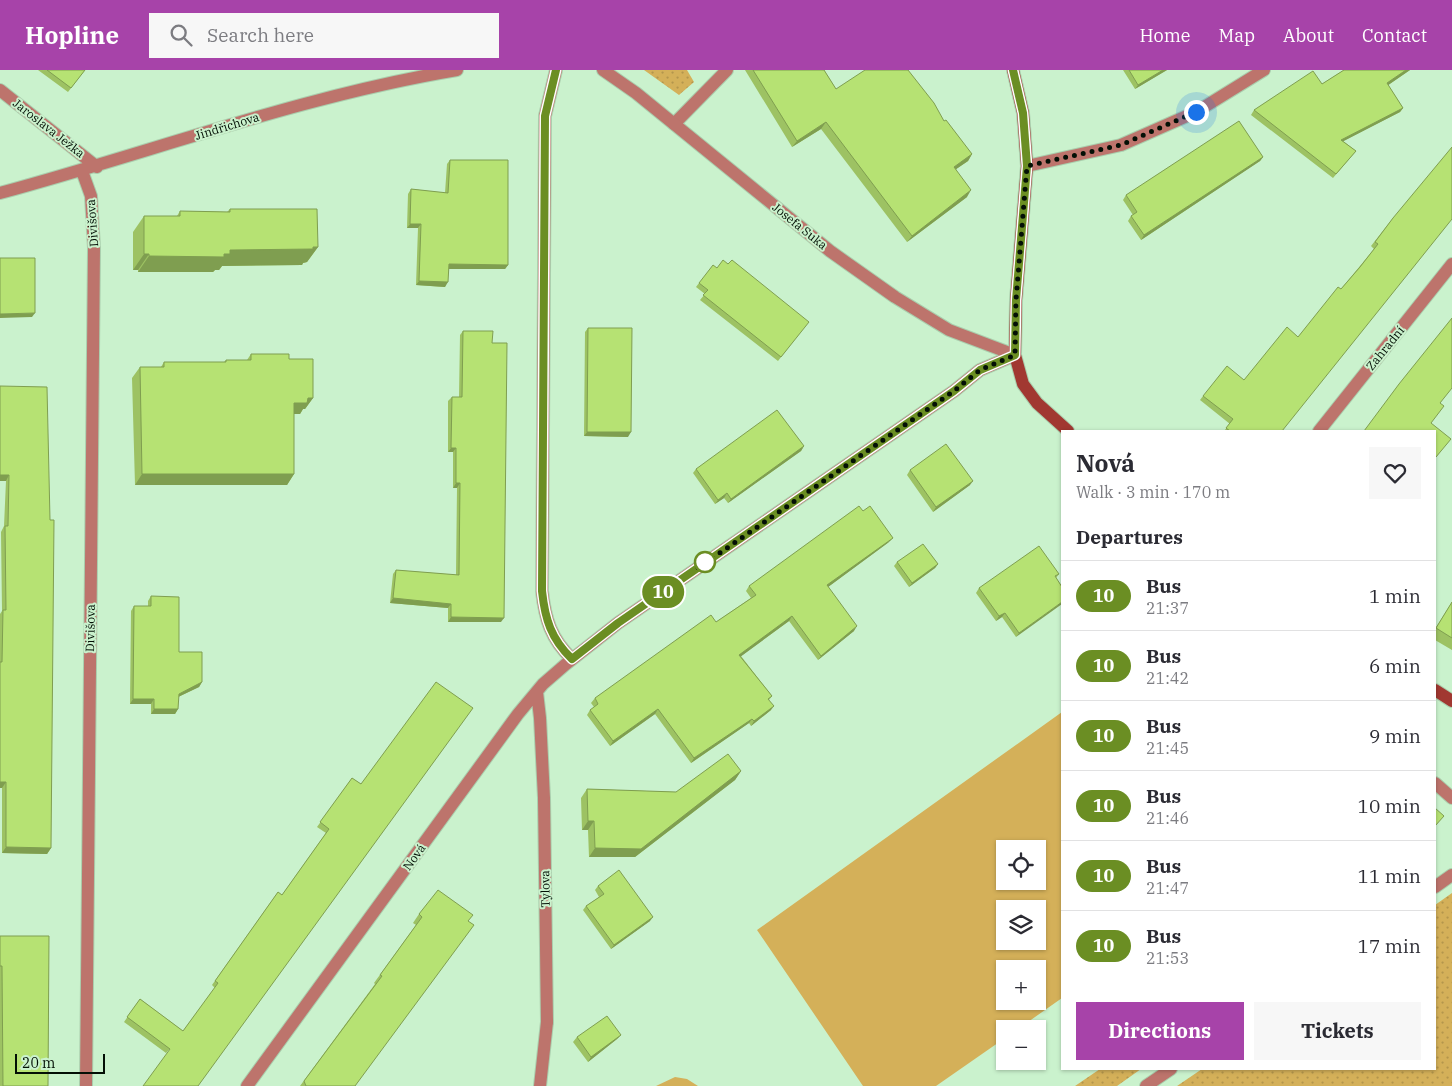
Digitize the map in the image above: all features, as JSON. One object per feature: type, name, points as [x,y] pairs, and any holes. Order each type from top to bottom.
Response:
[{"type":"street","name":"Jindřichova","points":[[0,193],[97,167],[270,113],[457,70]]},
{"type":"street","points":[[556,70],[545,116],[542,591],[544,616],[551,633],[560,648],[572,659]]},
{"type":"street","name":"Josefa Suka","points":[[602,70],[674,124],[830,251],[896,297],[948,330],[1015,355]]},
{"type":"street","points":[[674,124],[726,70]]},
{"type":"street","points":[[1013,70],[1023,113],[1027,166],[1016,300],[1015,355],[1023,384],[1037,403],[1067,430]]},
{"type":"street","points":[[1027,166],[1121,145],[1196,112],[1264,70]]},
{"type":"street","name":"Jaroslava Ježka","points":[[0,90],[97,167]]},
{"type":"street","name":"Divišova","points":[[82,171],[91,196],[94,248],[86,1086]]},
{"type":"street","name":"Zahradní","points":[[1320,430],[1452,264]]},
{"type":"street","name":"Nová","points":[[247,1086],[493,748],[537,692],[572,659],[618,623],[954,391],[980,370],[1015,355]]},
{"type":"street","points":[[1436,691],[1452,700]]},
{"type":"street","name":"Tylova","points":[[537,692],[544,798],[546,1022],[540,1086]]},
{"type":"street","points":[[1436,784],[1452,798]]},
{"type":"street","points":[[1436,886],[1452,876]]},
{"type":"street","points":[[1146,1086],[1170,1070]]},
{"type":"shaded area","points":[[644,70],[687,70],[694,82],[679,95]]},
{"type":"shaded area","points":[[1061,713],[1061,999],[1046,1009],[1046,960],[996,960],[996,1010],[1045,1010],[1031,1020],[996,1020],[996,1044],[936,1086],[863,1086],[757,930]]},
{"type":"shaded area","points":[[1452,893],[1452,1086],[1177,1086],[1201,1070],[1436,1070],[1436,904]]},
{"type":"shaded area","points":[[1099,1070],[1140,1070],[1117,1086],[1075,1086]]},
{"type":"shaded area","points":[[675,1077],[687,1079],[698,1086],[656,1086]]},
{"type":"building","points":[[47,70],[85,70],[71,88]]},
{"type":"building","points":[[753,70],[824,70],[836,89],[865,70],[908,70],[934,103],[944,121],[946,120],[972,154],[954,167],[971,190],[912,236],[826,122],[797,141]]},
{"type":"building","points":[[1129,70],[1163,70],[1138,85]]},
{"type":"building","points":[[1344,70],[1406,70],[1387,83],[1403,108],[1341,140],[1356,151],[1336,174],[1254,110],[1313,71],[1322,84]]},
{"type":"building","points":[[1239,121],[1263,157],[1144,235],[1131,216],[1137,212],[1126,195]]},
{"type":"building","points":[[1452,147],[1452,219],[1283,430],[1229,430],[1226,428],[1233,419],[1203,396],[1227,366],[1244,380],[1287,327],[1298,337],[1338,287],[1341,289],[1360,267],[1378,244],[1375,242]]},
{"type":"building","points":[[450,160],[508,160],[508,265],[449,264],[448,282],[419,281],[421,224],[410,224],[411,189],[448,193]]},
{"type":"building","points":[[230,209],[317,209],[318,247],[313,247],[313,249],[230,250],[230,254],[224,254],[224,257],[149,256],[149,254],[144,254],[144,216],[180,216],[180,211],[230,212]]},
{"type":"building","points":[[0,258],[35,258],[35,313],[0,314]]},
{"type":"building","points":[[723,260],[728,264],[732,260],[809,322],[781,357],[703,295],[708,290],[699,283],[713,265],[717,268]]},
{"type":"building","points":[[1452,318],[1452,388],[1440,403],[1444,406],[1431,423],[1451,439],[1436,457],[1436,430],[1365,430]]},
{"type":"building","points":[[588,328],[632,328],[631,432],[587,432]]},
{"type":"building","points":[[463,331],[493,331],[492,343],[507,343],[504,618],[451,617],[451,604],[393,598],[396,570],[459,575],[460,483],[456,483],[456,448],[451,448],[452,397],[462,397]]},
{"type":"building","points":[[251,354],[289,354],[289,359],[313,359],[313,398],[308,398],[307,403],[294,403],[294,474],[142,474],[140,367],[164,367],[164,362],[251,360]]},
{"type":"building","points":[[0,386],[47,387],[50,520],[54,520],[51,848],[6,847],[6,782],[0,782],[0,662],[2,662],[3,610],[6,610],[5,526],[8,526],[9,475],[0,475]]},
{"type":"building","points":[[777,410],[804,446],[731,499],[727,493],[718,500],[696,469]]},
{"type":"building","points":[[946,444],[973,481],[936,507],[910,470]]},
{"type":"building","points":[[859,506],[863,511],[870,506],[893,538],[827,585],[857,626],[821,656],[792,616],[739,655],[772,696],[768,699],[774,706],[754,721],[752,719],[694,758],[658,709],[613,741],[590,710],[598,704],[595,698],[711,615],[716,622],[756,595],[749,586]]},
{"type":"building","points":[[923,544],[938,564],[912,583],[897,562]]},
{"type":"building","points":[[1039,546],[1059,574],[1055,576],[1061,585],[1061,603],[1019,633],[1005,613],[999,616],[979,588]]},
{"type":"building","points":[[151,596],[179,597],[179,652],[202,652],[202,682],[179,694],[178,709],[154,709],[154,699],[133,699],[134,606],[151,606]]},
{"type":"building","points":[[1452,602],[1452,638],[1436,628]]},
{"type":"building","points":[[436,682],[473,708],[198,1086],[143,1086],[170,1049],[127,1017],[140,999],[183,1031],[218,983],[215,981],[278,892],[282,895],[329,829],[320,822],[352,778],[361,784]]},
{"type":"building","points":[[728,754],[741,771],[641,849],[595,848],[594,821],[588,821],[587,789],[676,792]]},
{"type":"building","points":[[1436,809],[1444,816],[1436,825]]},
{"type":"building","points":[[619,870],[653,917],[614,945],[586,906],[604,894],[598,886]]},
{"type":"building","points":[[438,890],[473,915],[468,921],[474,925],[355,1086],[306,1086],[304,1081],[382,976],[380,975],[422,917],[419,914]]},
{"type":"building","points":[[0,936],[49,936],[48,1086],[3,1086]]},
{"type":"building","points":[[607,1016],[621,1035],[591,1057],[577,1037]]},
{"type":"bus line","name":"10","points":[[556,70],[545,116],[542,591],[544,616],[551,633],[560,648],[572,659],[618,623],[954,391],[980,370],[1015,355],[1016,300],[1027,166],[1023,113],[1013,70]]},
{"type":"route","points":[[705,562],[698,568],[954,391],[980,370],[1015,355],[1016,300],[1027,166],[1121,145],[1196,112]]}]
